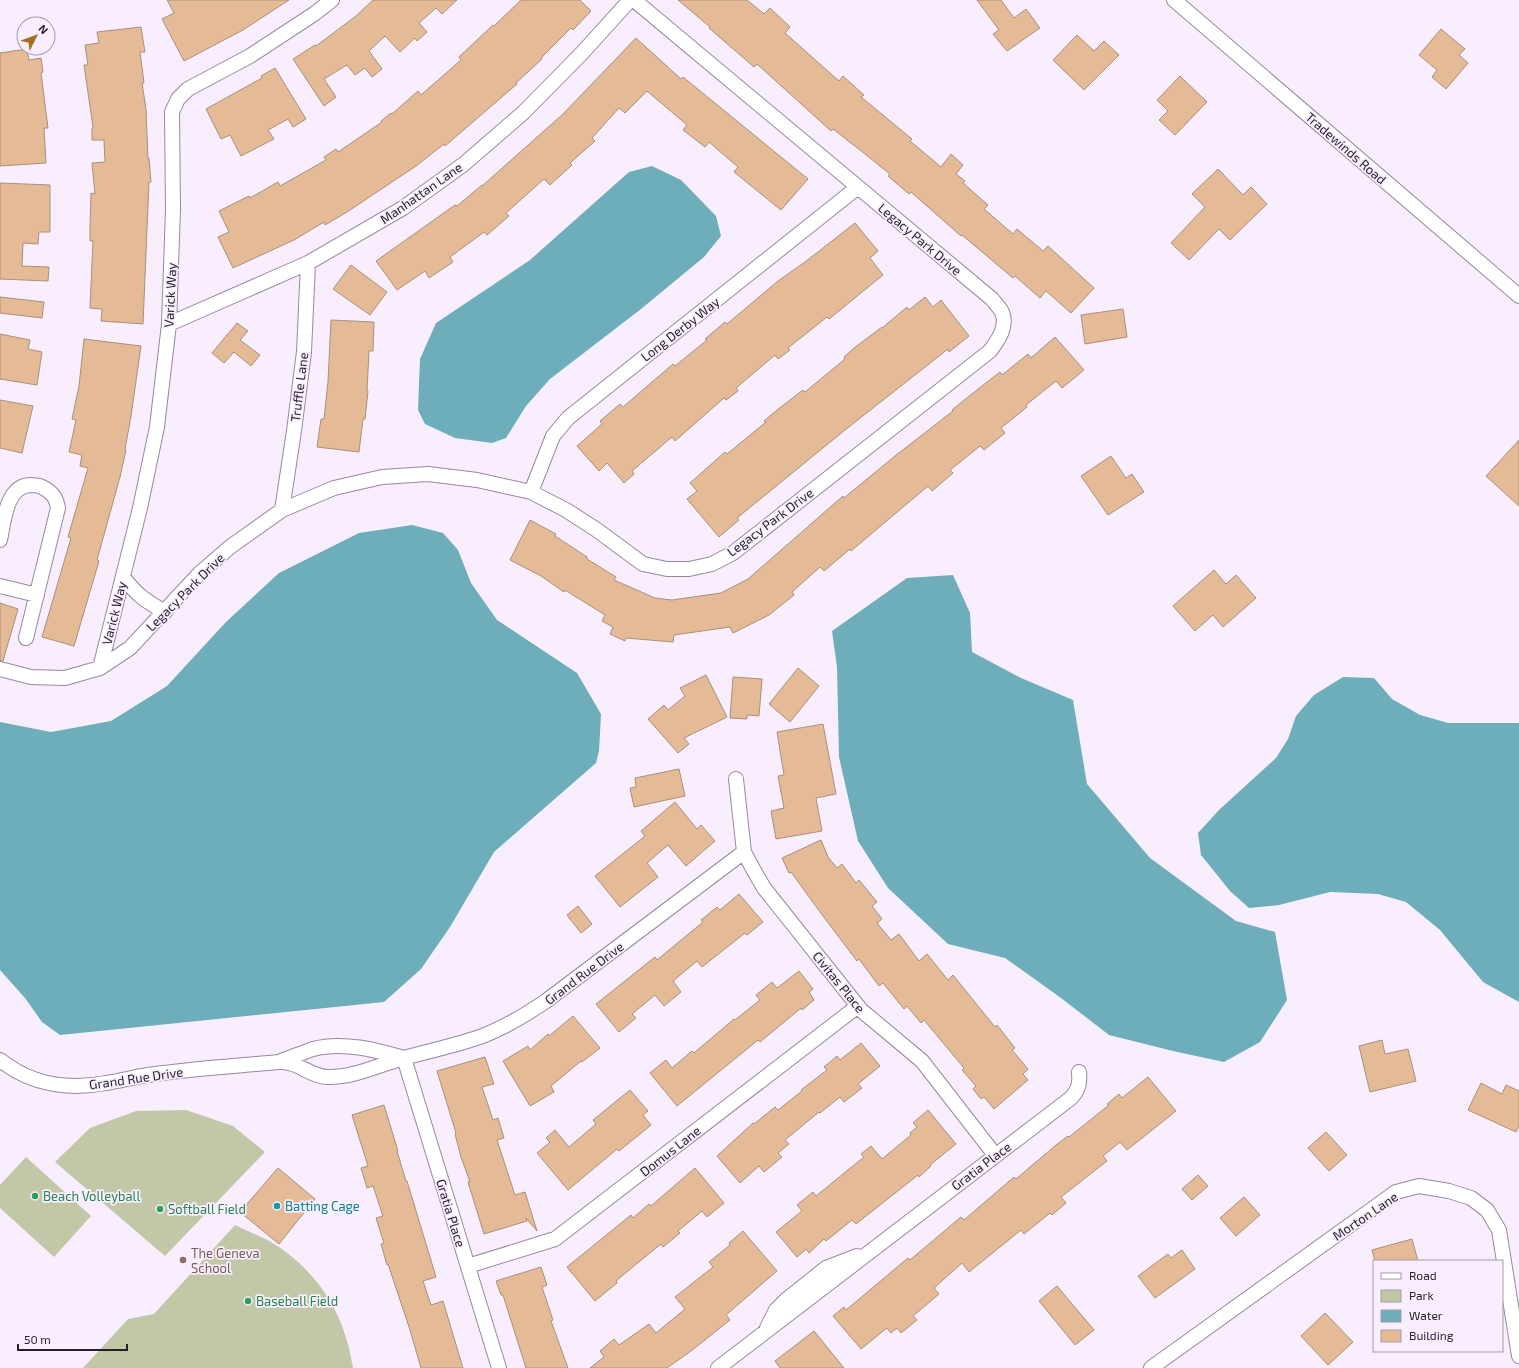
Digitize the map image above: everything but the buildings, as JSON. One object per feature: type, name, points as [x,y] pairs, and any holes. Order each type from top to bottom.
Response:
[{"type":"street","name":"Varick Way","points":[[100,668],[140,508],[157,427],[169,324],[173,210],[172,112],[178,99],[188,89],[250,56],[314,14],[332,0]]},
{"type":"street","name":"Manhattan Lane","points":[[169,324],[308,263],[403,208],[464,164],[524,112],[583,52],[630,0]]},
{"type":"street","name":"Legacy Park Drive","points":[[0,669],[31,677],[65,678],[100,668],[130,648],[200,573],[230,547],[282,510],[334,488],[382,477],[428,474],[477,480],[531,492],[566,510],[597,530],[643,564],[667,569],[689,569],[712,564],[733,553],[990,351],[999,339],[1004,325],[1002,312],[992,299],[634,0]]},
{"type":"street","name":"Tradewinds Road","points":[[1174,0],[1519,296]]},
{"type":"street","name":"Long Derby Way","points":[[531,492],[554,436],[568,418],[858,187]]},
{"type":"street","name":"Truffle Lane","points":[[282,510],[304,352],[308,263]]},
{"type":"street","points":[[0,540],[10,501],[15,491],[25,485],[38,485],[48,490],[56,498],[58,508],[26,638]]},
{"type":"street","points":[[123,576],[135,592],[146,602],[165,612]]},
{"type":"street","points":[[0,586],[37,595]]},
{"type":"street","name":"Civitas Place","points":[[736,779],[744,852],[764,888],[866,1015],[912,1051],[922,1061],[995,1155]]},
{"type":"street","name":"Grand Rue Drive","points":[[0,1060],[11,1069],[24,1076],[63,1086],[75,1087],[106,1084],[147,1075],[288,1061],[310,1073],[327,1077],[357,1073],[484,1035],[530,1012],[744,852]]},
{"type":"street","name":"Domus Lane","points":[[468,1266],[556,1239],[858,1006]]},
{"type":"street","name":"Grand Rue Drive","points":[[279,1062],[314,1049],[342,1047],[361,1048],[404,1058]]},
{"type":"street","name":"Gratia Place","points":[[404,1058],[499,1368]]},
{"type":"street","name":"Gratia Place","points":[[718,1368],[1071,1098],[1078,1090],[1079,1072]]},
{"type":"street","name":"Morton Lane","points":[[1151,1368],[1396,1192],[1418,1186],[1449,1191],[1471,1198],[1487,1210],[1499,1230],[1519,1356]]},
{"type":"green space","name":"Softball Field","points":[[186,1110],[233,1126],[265,1152],[165,1256],[55,1162],[90,1128],[136,1111]]},
{"type":"green space","name":"Beach Volleyball","points":[[26,1157],[91,1216],[54,1257],[0,1208],[0,1185]]},
{"type":"green space","name":"Baseball Field","points":[[235,1225],[271,1242],[284,1251],[297,1261],[319,1284],[336,1311],[349,1348],[353,1368],[83,1368],[128,1319],[154,1314]]},
{"type":"water","points":[[652,166],[681,180],[716,216],[721,236],[704,257],[641,309],[550,379],[526,406],[506,438],[492,443],[455,438],[425,424],[418,410],[420,359],[436,323],[530,260],[629,172]]},
{"type":"water","points":[[412,525],[443,533],[458,550],[471,583],[497,620],[577,673],[601,714],[599,751],[596,763],[494,852],[450,927],[421,969],[384,1002],[60,1035],[42,1022],[25,998],[0,970],[0,722],[51,732],[111,721],[167,686],[226,622],[279,573],[359,533]]},
{"type":"water","points":[[953,575],[970,613],[972,652],[1021,678],[1073,700],[1087,784],[1150,858],[1236,921],[1275,932],[1287,1000],[1260,1042],[1224,1062],[1109,1035],[1005,958],[948,944],[888,888],[858,841],[839,757],[837,667],[832,631],[907,578]]},
{"type":"water","points":[[1343,677],[1374,678],[1392,699],[1420,715],[1448,723],[1519,723],[1519,1002],[1483,982],[1440,930],[1406,902],[1378,894],[1330,892],[1279,905],[1249,908],[1230,891],[1201,855],[1198,833],[1219,810],[1276,758],[1288,739],[1296,716],[1314,695]]},
{"type":"place","name":"Beach Volleyball","points":[[35,1196]]},
{"type":"place","name":"Batting Cage","points":[[277,1206]]},
{"type":"place","name":"Softball Field","points":[[160,1209]]},
{"type":"place","name":"The Geneva School","points":[[183,1260]]},
{"type":"place","name":"Baseball Field","points":[[248,1301]]}]
